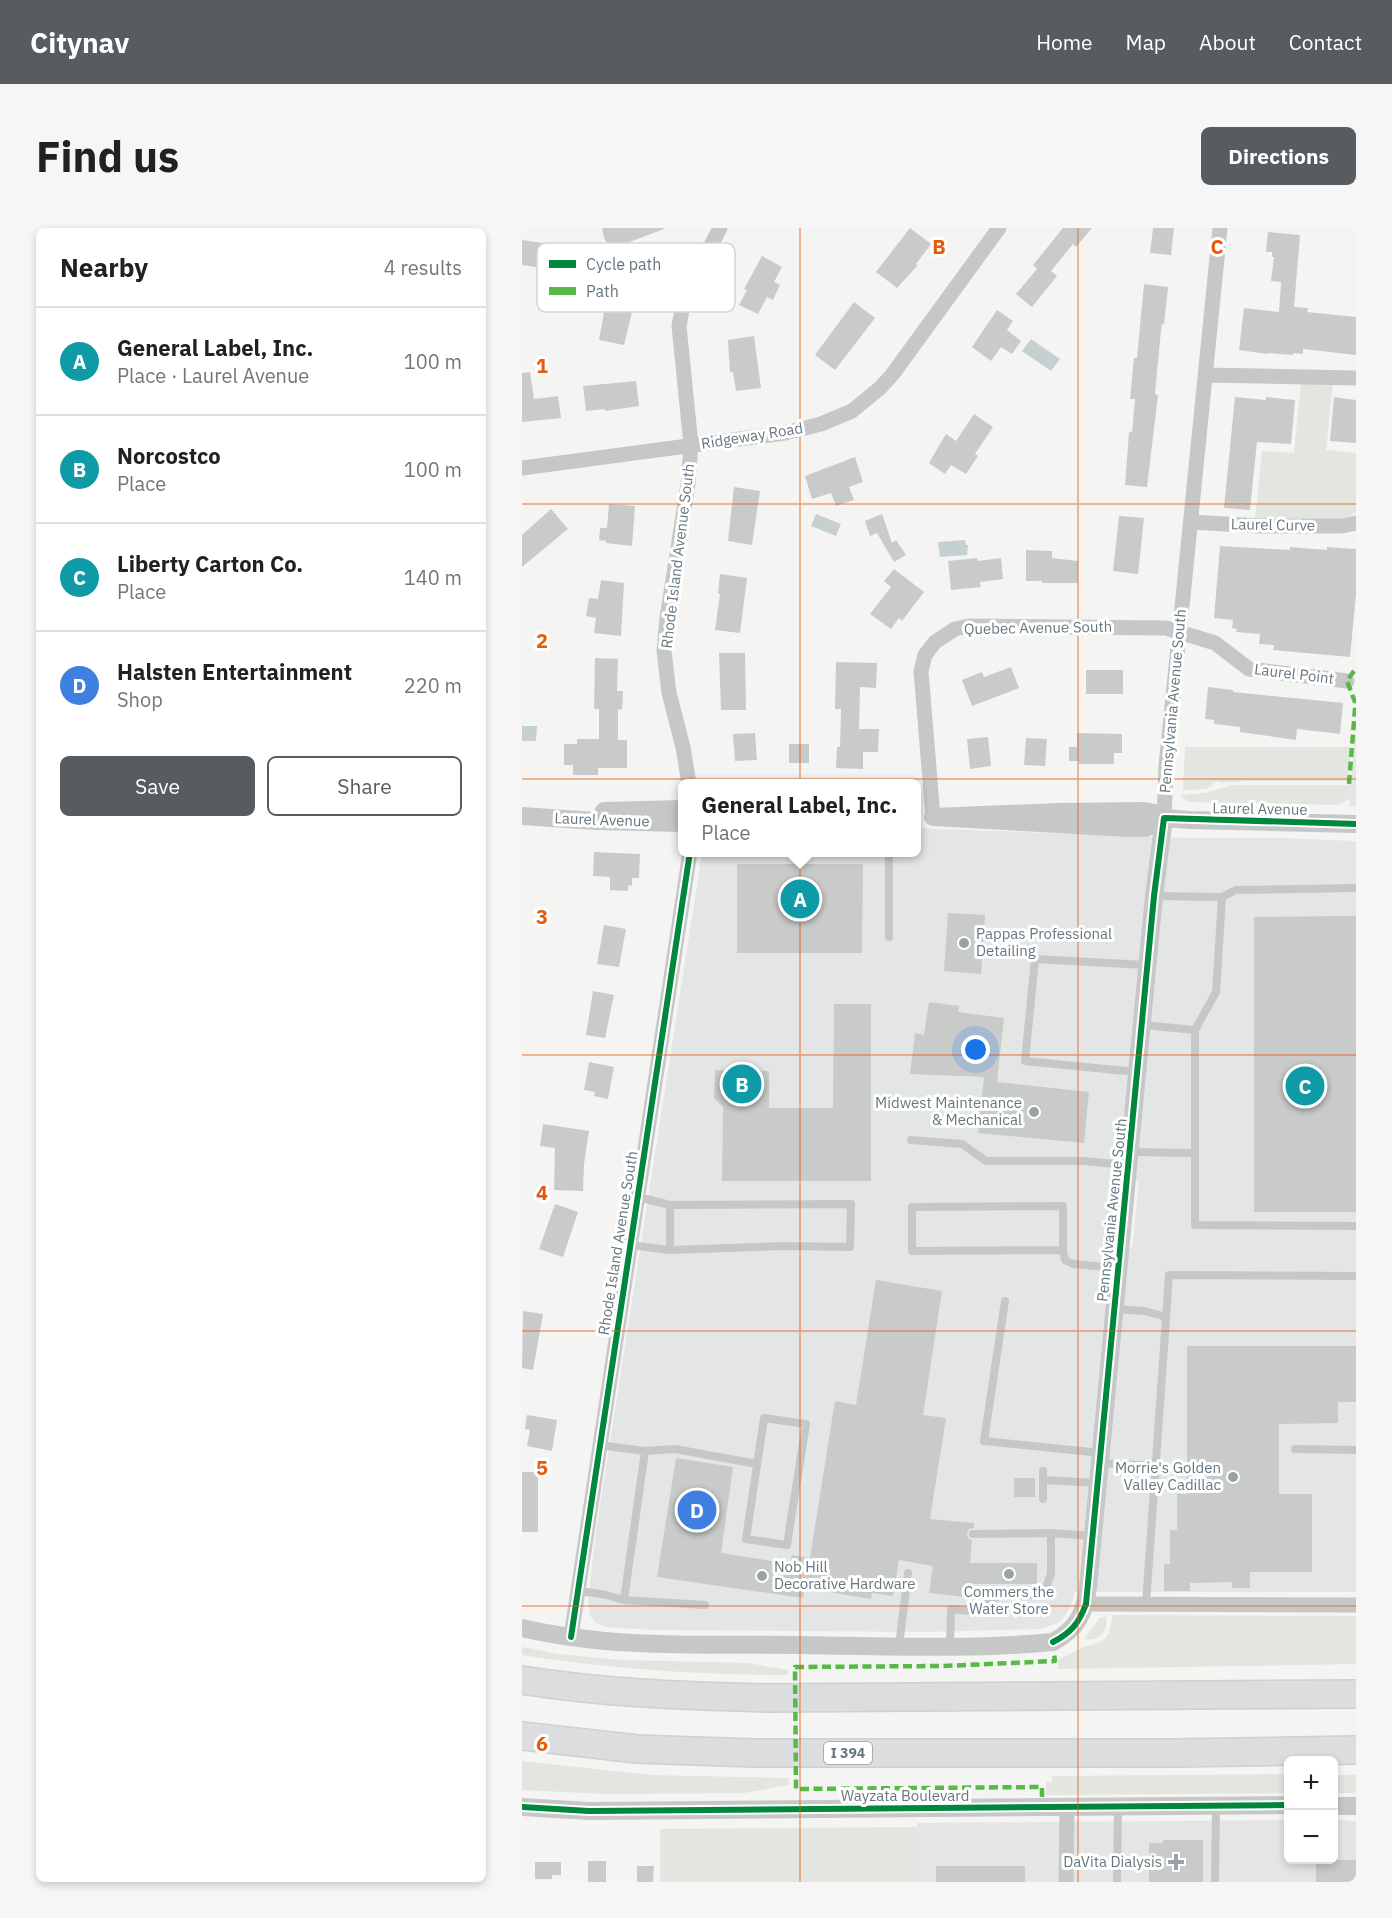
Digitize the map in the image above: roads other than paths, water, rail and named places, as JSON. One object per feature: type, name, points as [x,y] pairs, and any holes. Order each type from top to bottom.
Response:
[{"type":"highway","points":[[1100,1696],[1356,1678]]},
{"type":"highway","points":[[522,1680],[599,1690],[768,1698],[1356,1694]]},
{"type":"highway","name":"I 394","points":[[522,1736],[683,1752],[1175,1753],[1356,1750]]},
{"type":"highway","points":[[1175,1753],[1284,1762]]},
{"type":"highway","points":[[1338,1766],[1356,1767]]},
{"type":"street","name":"Rhode Island Avenue South","points":[[712,243],[720,228]]},
{"type":"street","name":"Ridgeway Road","points":[[522,468],[785,433],[806,429],[836,418],[866,400],[892,375],[999,228]]},
{"type":"street","name":"Pennsylvania Avenue South","points":[[1086,1604],[1220,228]]},
{"type":"street","name":"Rhode Island Avenue South","points":[[680,312],[679,339],[691,445],[688,484],[664,651],[669,693],[683,747],[688,779]]},
{"type":"street","points":[[1206,375],[1356,378]]},
{"type":"street","name":"Laurel Curve","points":[[1191,522],[1259,526],[1342,526],[1356,523]]},
{"type":"street","name":"Quebec Avenue South","points":[[925,817],[920,681],[922,663],[941,637],[955,629],[969,626],[1158,627],[1179,633]]},
{"type":"street","name":"Laurel Point","points":[[1179,633],[1215,643],[1249,669],[1347,681]]},
{"type":"street","name":"Laurel Avenue","points":[[522,816],[629,809],[678,809]]},
{"type":"street","name":"Laurel Avenue","points":[[925,817],[1144,810],[1164,818],[1356,824]]},
{"type":"street","name":"Laurel Avenue","points":[[522,816],[595,821],[678,822]]},
{"type":"street","name":"Rhode Island Avenue South","points":[[571,1636],[576,1591],[689,857]]},
{"type":"street","points":[[522,1628],[571,1636],[650,1644],[950,1645],[1053,1642],[1073,1629],[1086,1604],[1356,1605]]},
{"type":"street","name":"Wayzata Boulevard","points":[[522,1807],[600,1811],[1284,1805]]},
{"type":"street","points":[[1338,1806],[1356,1806]]},
{"type":"street","points":[[1066,1882],[1067,1807]]},
{"type":"lane","points":[[889,936],[890,857]]},
{"type":"lane","points":[[1154,896],[1222,897],[1236,890],[1356,888]]},
{"type":"lane","points":[[1222,897],[1216,992],[1195,1030],[1195,1225],[1356,1226]]},
{"type":"lane","points":[[1137,1072],[1025,1061],[1028,1027],[1035,959],[1148,965]]},
{"type":"lane","points":[[1142,1025],[1195,1030]]},
{"type":"lane","points":[[910,1140],[962,1144],[986,1161],[1084,1161],[1195,1153]]},
{"type":"lane","points":[[630,1245],[670,1250],[782,1246],[850,1247],[850,1204],[670,1205],[638,1197]]},
{"type":"lane","points":[[670,1205],[670,1250]]},
{"type":"lane","points":[[1063,1250],[912,1251],[912,1207],[1063,1206],[1065,1260],[1073,1264],[1119,1269]]},
{"type":"lane","points":[[1146,1605],[1169,1275],[1356,1276]]},
{"type":"lane","points":[[1005,1301],[984,1441],[1156,1466]]},
{"type":"lane","points":[[1115,1309],[1144,1311],[1166,1317]]},
{"type":"lane","points":[[764,1418],[806,1424],[788,1545],[746,1539],[757,1464],[764,1418]]},
{"type":"lane","points":[[599,1445],[645,1451],[675,1449],[757,1464]]},
{"type":"lane","points":[[1295,1449],[1356,1450]]},
{"type":"lane","points":[[624,1600],[645,1451]]},
{"type":"lane","points":[[1043,1499],[1043,1475],[1098,1483]]},
{"type":"lane","points":[[973,1534],[1051,1533],[1094,1536]]},
{"type":"lane","points":[[950,1645],[951,1609],[970,1611],[999,1596],[1043,1595],[1051,1574],[1051,1533]]},
{"type":"lane","points":[[899,1646],[908,1573]]},
{"type":"lane","points":[[576,1591],[624,1600],[705,1605]]},
{"type":"lane","points":[[1117,1882],[1118,1806]]},
{"type":"lane","points":[[1215,1882],[1216,1806]]},
{"type":"place","name":"General Label, Inc.","points":[[800,899]]},
{"type":"place","name":"Pappas Professional Detailing","points":[[964,943]]},
{"type":"place","name":"Norcostco","points":[[742,1084]]},
{"type":"place","name":"Liberty Carton Co.","points":[[1305,1086]]},
{"type":"place","name":"Midwest Maintenance & Mechanical","points":[[1034,1112]]},
{"type":"place","name":"Morrie's Golden Valley Cadillac","points":[[1233,1477]]},
{"type":"place","name":"Halsten Entertainment","points":[[697,1510]]},
{"type":"place","name":"Commers the Water Store","points":[[1009,1574]]},
{"type":"place","name":"Nob Hill Decorative Hardware","points":[[762,1576]]},
{"type":"place","name":"DaVita Dialysis","points":[[1176,1862]]}]
